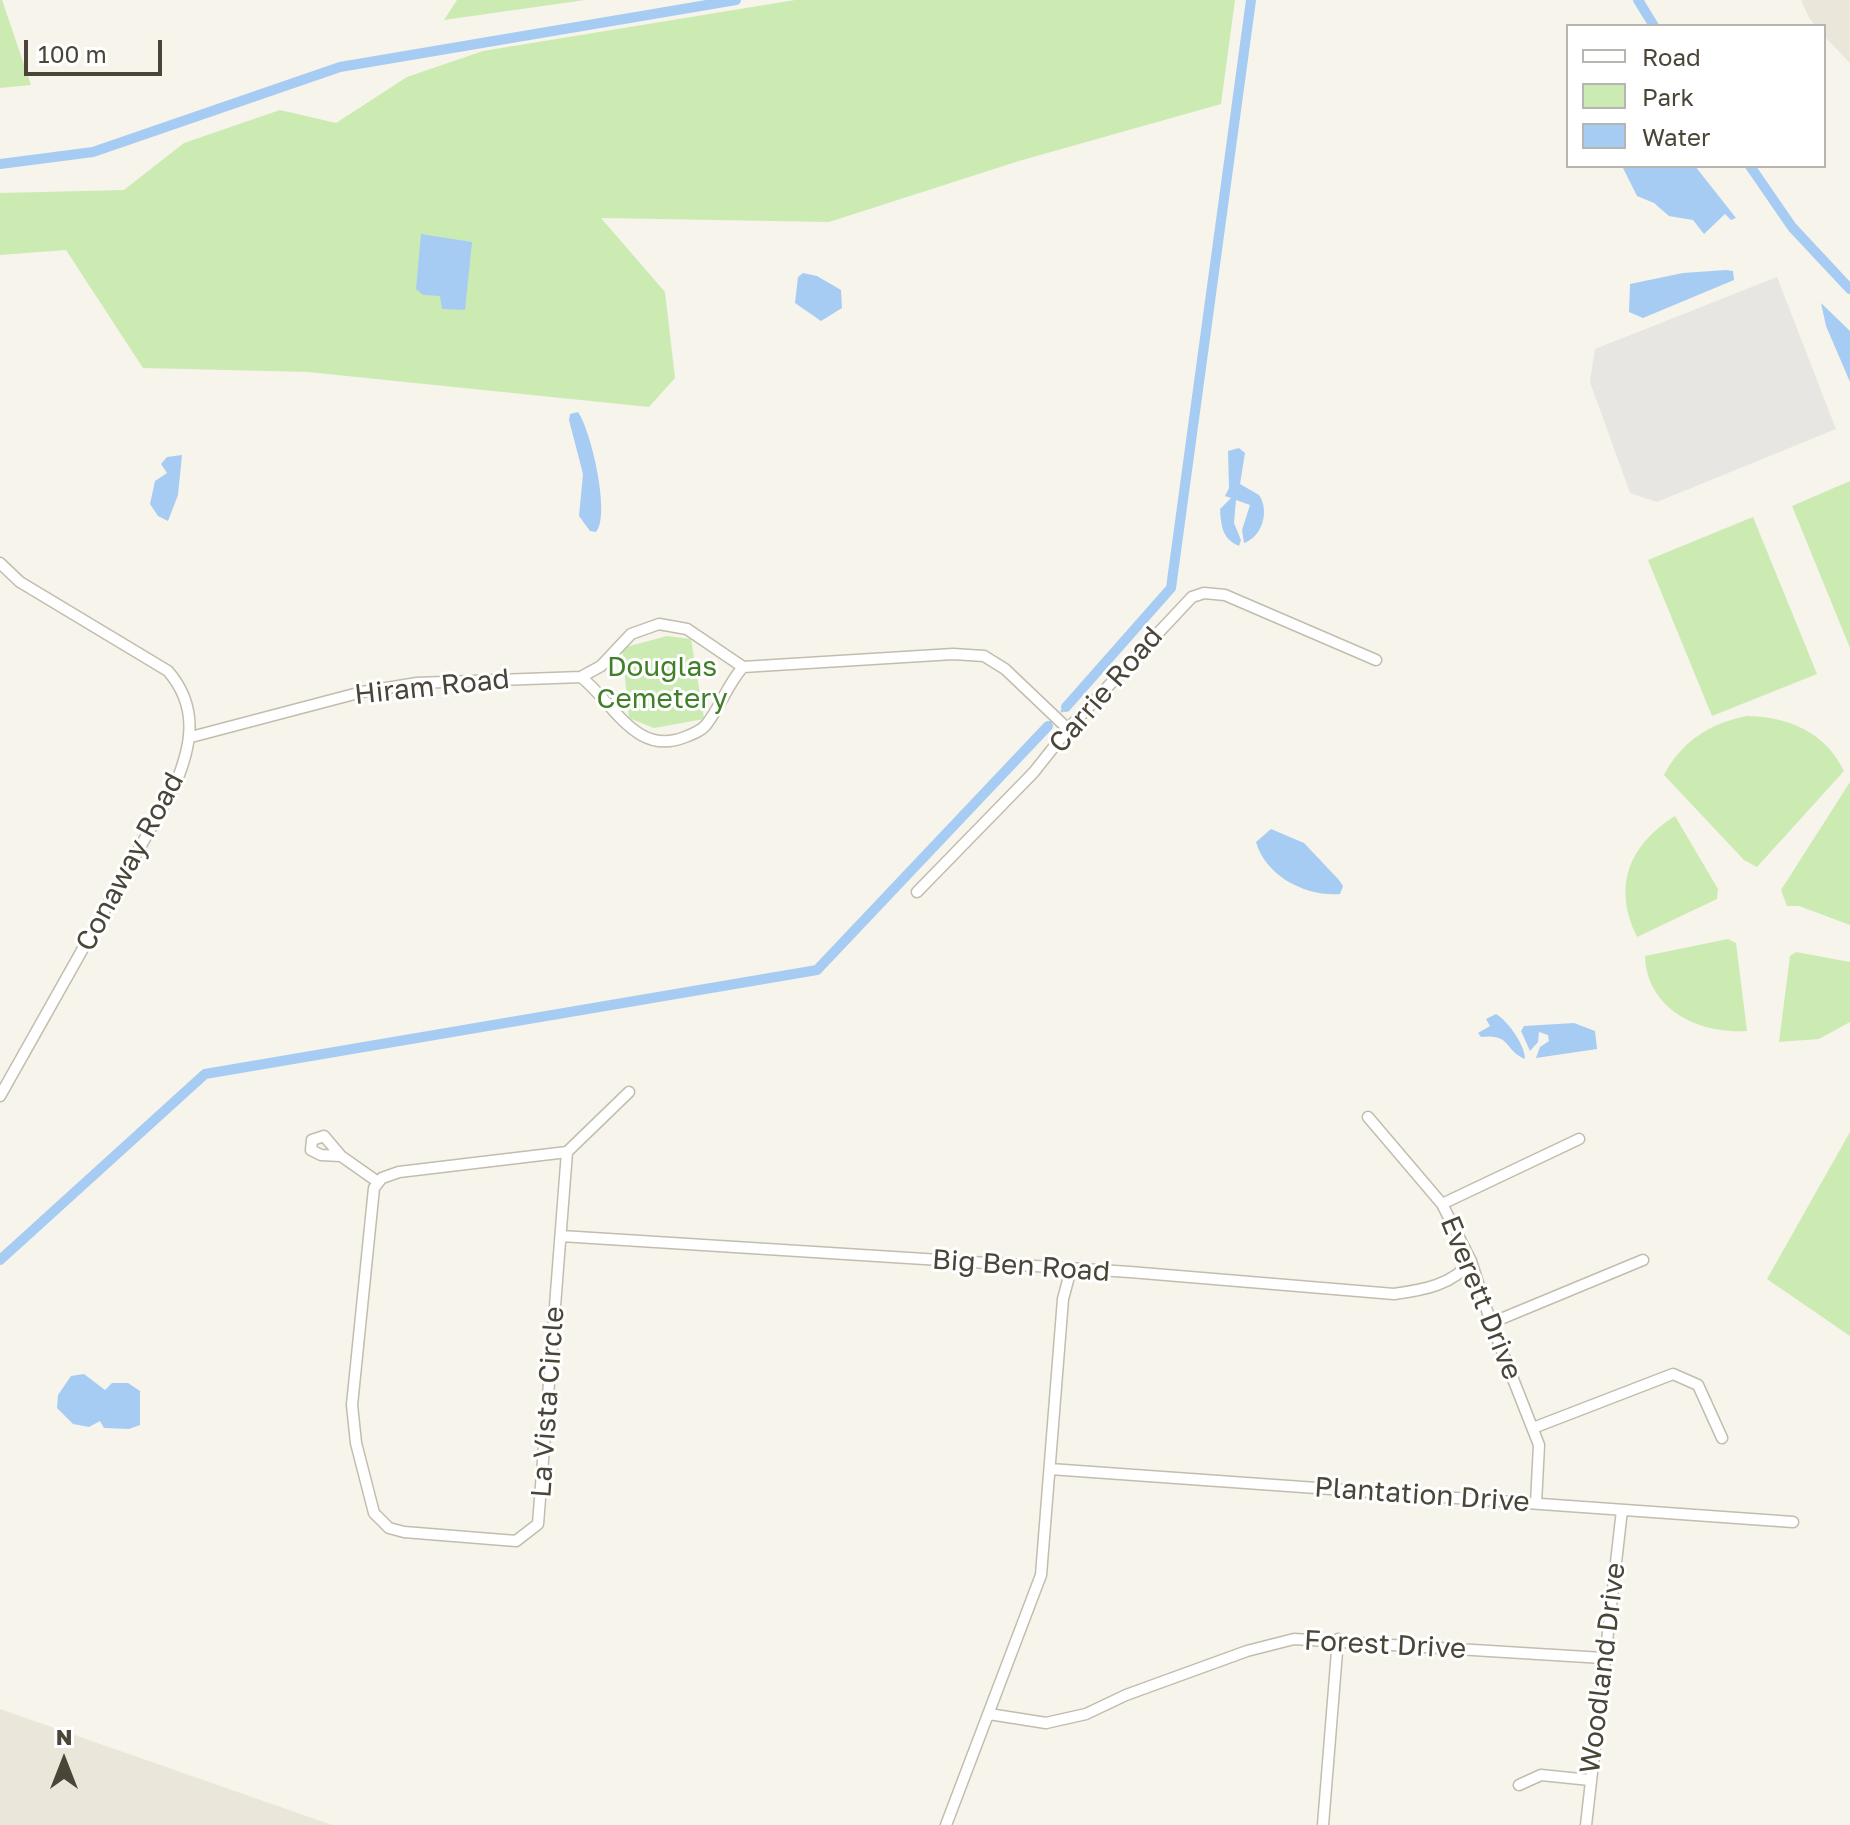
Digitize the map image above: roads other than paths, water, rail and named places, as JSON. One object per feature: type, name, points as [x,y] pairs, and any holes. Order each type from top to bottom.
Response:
[{"type":"street","name":"Conaway Road","points":[[0,563],[20,582],[168,671],[180,684],[187,702],[191,737],[175,785],[0,1096]]},
{"type":"street","name":"Carrie Road","points":[[917,892],[1034,772],[1068,729],[1180,607],[1204,593],[1225,595],[1376,660]]},
{"type":"street","points":[[743,667],[730,682],[707,724],[695,734],[673,742],[656,742],[636,733],[599,691],[581,677],[601,666],[631,634],[659,624],[687,629],[743,667],[953,654],[984,656],[1014,677],[1068,729]]},
{"type":"street","name":"Hiram Road","points":[[191,737],[362,692],[405,685],[497,678],[581,677]]},
{"type":"street","points":[[341,1156],[378,1182],[399,1172],[567,1152],[629,1092]]},
{"type":"street","name":"Everett Drive","points":[[1368,1117],[1442,1204],[1471,1261],[1491,1323],[1539,1445],[1536,1503]]},
{"type":"street","points":[[1442,1204],[1579,1139]]},
{"type":"street","name":"La Vista Circle","points":[[378,1182],[371,1200],[352,1405],[356,1443],[374,1513],[389,1528],[502,1542],[516,1541],[538,1524],[567,1152]]},
{"type":"street","name":"Big Ben Road","points":[[561,1236],[1071,1269],[1394,1294],[1422,1290],[1460,1275],[1471,1261]]},
{"type":"street","points":[[1491,1323],[1643,1260]]},
{"type":"street","points":[[946,1825],[1041,1575],[1063,1299],[1071,1269]]},
{"type":"street","points":[[1533,1428],[1673,1374],[1698,1385],[1722,1438]]},
{"type":"street","name":"Plantation Drive","points":[[1050,1469],[1793,1522]]},
{"type":"street","name":"Woodland Drive","points":[[1586,1825],[1622,1510]]},
{"type":"street","name":"Forest Drive","points":[[989,1714],[1046,1723],[1086,1714],[1126,1695],[1266,1645],[1294,1639],[1338,1639],[1603,1658]]},
{"type":"street","points":[[1323,1825],[1338,1639]]},
{"type":"street","points":[[1519,1785],[1541,1775],[1590,1780]]},
{"type":"water","points":[[1623,168],[1697,168],[1736,218],[1731,220],[1725,214],[1704,234],[1693,220],[1669,216],[1654,203],[1637,196]]},
{"type":"water","points":[[421,234],[472,242],[465,310],[442,309],[440,296],[423,295],[416,289]]},
{"type":"water","points":[[1733,271],[1734,280],[1643,318],[1629,312],[1630,284],[1683,273]]},
{"type":"water","points":[[803,273],[817,276],[841,290],[842,308],[821,321],[795,303],[798,277]]},
{"type":"water","points":[[1821,303],[1850,331],[1850,382],[1826,326]]},
{"type":"water","points":[[578,412],[598,473],[601,509],[596,532],[590,531],[579,516],[583,474],[569,420],[570,414]]},
{"type":"water","points":[[1239,448],[1245,453],[1240,484],[1259,495],[1264,516],[1260,529],[1244,543],[1242,530],[1250,505],[1236,500],[1234,523],[1241,540],[1239,546],[1226,535],[1220,509],[1231,498],[1225,496],[1229,488],[1228,451]]},
{"type":"water","points":[[182,455],[178,495],[168,521],[158,516],[150,504],[155,481],[167,473],[161,464],[167,457]]},
{"type":"water","points":[[1271,829],[1304,843],[1339,880],[1343,886],[1340,894],[1314,892],[1278,875],[1261,854],[1256,842]]},
{"type":"water","points":[[1496,1014],[1515,1034],[1525,1059],[1498,1037],[1481,1037],[1478,1033],[1490,1026],[1486,1019]]},
{"type":"water","points":[[1574,1023],[1595,1031],[1597,1049],[1536,1058],[1540,1047],[1549,1041],[1548,1035],[1539,1032],[1538,1042],[1530,1051],[1521,1031],[1524,1026]]},
{"type":"water","points":[[84,1374],[105,1390],[112,1383],[128,1383],[140,1391],[140,1425],[129,1429],[104,1428],[100,1421],[89,1427],[73,1424],[57,1408],[58,1395],[71,1376]]},
{"type":"waterway","points":[[0,164],[93,152],[340,67],[736,0]]},
{"type":"waterway","points":[[1066,707],[1171,588],[1251,0]]},
{"type":"waterway","points":[[1638,0],[1653,24]]},
{"type":"waterway","points":[[1751,168],[1792,227],[1850,289]]},
{"type":"waterway","points":[[1062,711],[1066,707]]},
{"type":"waterway","points":[[1048,726],[1051,722]]},
{"type":"waterway","points":[[0,1260],[205,1074],[817,970],[1048,726]]},
{"type":"park label","name":"Douglas Cemetery","points":[[662,683]]}]
